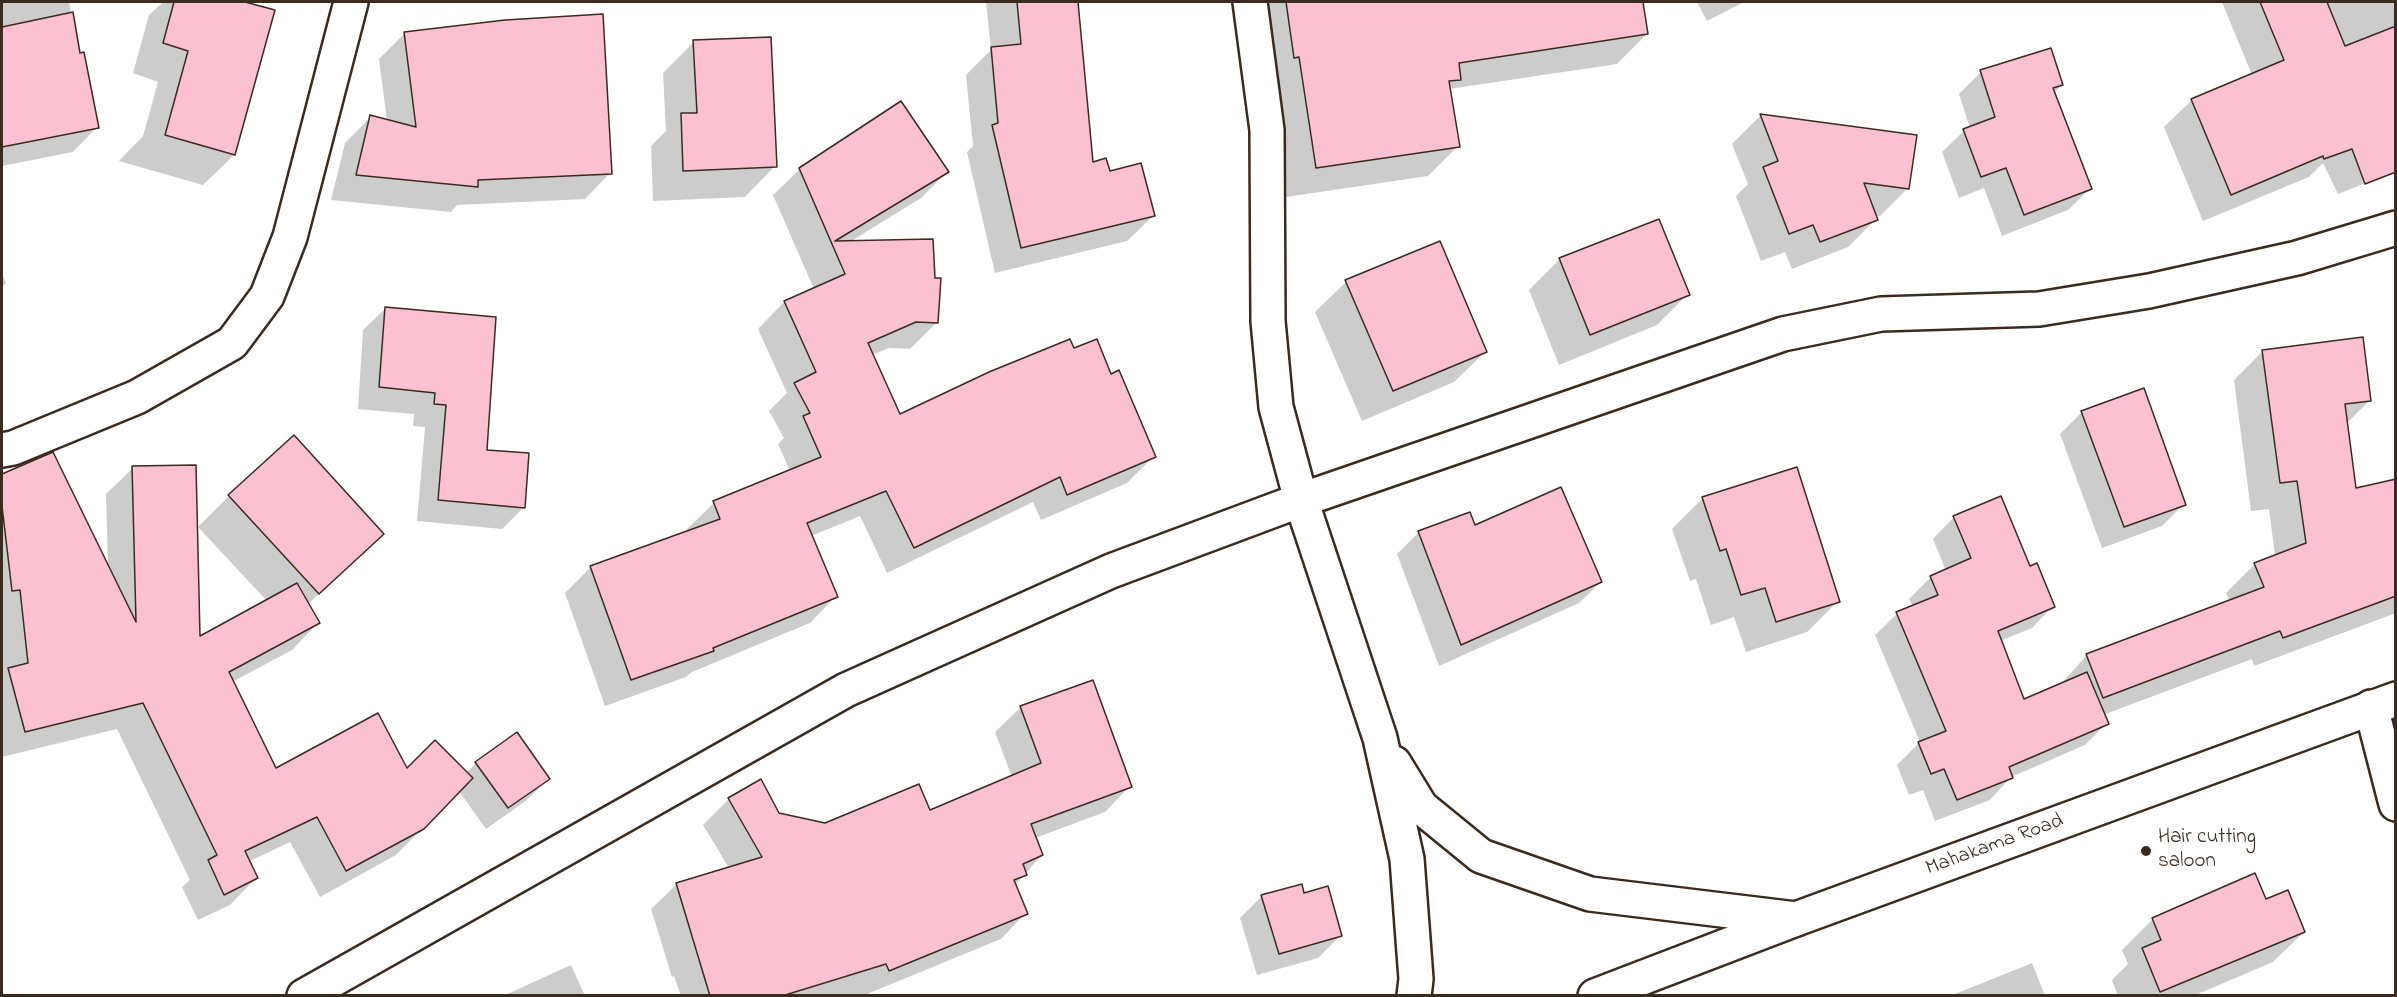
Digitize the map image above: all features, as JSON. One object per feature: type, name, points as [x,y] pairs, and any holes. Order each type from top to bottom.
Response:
[{"type":"street","points":[[2,450],[13,448],[137,397],[232,343],[267,297],[290,237],[351,2]]},
{"type":"street","points":[[1250,2],[1267,130],[1268,321],[1276,406],[1301,500],[1380,738],[1407,859],[1416,979],[1414,996]]},
{"type":"street","points":[[304,996],[846,690],[1112,571],[1301,500],[1783,334],[1881,314],[2039,309],[2149,291],[2297,258],[2396,228]]},
{"type":"street","points":[[2383,703],[2396,804]]},
{"type":"street","name":"Mahakama Road","points":[[1594,996],[1796,919],[2383,703]]},
{"type":"street","points":[[1380,738],[1421,807],[1481,856],[1590,894],[1796,919]]},
{"type":"building","points":[[174,2],[245,2],[275,10],[235,155],[165,135],[188,51],[163,43]]},
{"type":"building","points":[[1017,2],[1078,2],[1093,162],[1106,158],[1110,171],[1141,163],[1155,216],[1021,248],[992,125],[998,123],[991,47],[1021,44]]},
{"type":"building","points":[[1286,2],[1643,2],[1648,34],[1459,63],[1461,80],[1449,81],[1460,147],[1316,168],[1299,57],[1294,58]]},
{"type":"building","points":[[2260,2],[2327,2],[2345,46],[2396,26],[2396,172],[2365,184],[2352,149],[2324,159],[2323,156],[2231,195],[2191,99],[2284,60]]},
{"type":"building","points":[[73,12],[80,53],[84,52],[99,128],[2,147],[2,27]]},
{"type":"building","points":[[603,14],[612,174],[478,180],[478,187],[356,175],[370,115],[416,127],[404,32],[505,20]]},
{"type":"building","points":[[771,37],[777,167],[683,171],[681,113],[697,113],[693,40]]},
{"type":"building","points":[[2051,48],[2063,85],[2053,88],[2092,189],[2024,215],[2006,168],[1981,177],[1963,129],[1995,117],[1980,70]]},
{"type":"building","points":[[901,101],[949,172],[835,241],[933,239],[935,278],[941,278],[938,323],[916,322],[868,343],[900,414],[989,372],[1070,339],[1074,348],[1097,339],[1111,374],[1119,370],[1156,457],[1067,495],[1060,477],[914,548],[886,491],[807,523],[838,597],[713,648],[714,651],[631,680],[590,566],[720,519],[713,501],[821,457],[803,416],[810,413],[794,383],[816,372],[784,301],[845,274],[799,168]]},
{"type":"building","points":[[1760,114],[1917,135],[1909,189],[1864,183],[1878,220],[1820,242],[1813,225],[1789,234],[1763,167],[1778,161]]},
{"type":"building","points":[[1659,219],[1690,295],[1590,335],[1559,258]]},
{"type":"building","points":[[1440,241],[1487,352],[1393,391],[1345,280]]},
{"type":"building","points":[[385,307],[496,317],[487,450],[529,453],[525,508],[438,500],[446,405],[434,404],[435,393],[379,387]]},
{"type":"building","points":[[2363,337],[2371,401],[2345,404],[2356,488],[2396,479],[2396,596],[2283,638],[2280,631],[2103,698],[2086,654],[2264,587],[2254,563],[2306,543],[2297,481],[2280,483],[2262,350]]},
{"type":"building","points":[[2144,388],[2186,505],[2124,527],[2081,411]]},
{"type":"building","points":[[294,435],[384,534],[319,594],[228,495]]},
{"type":"building","points":[[53,452],[136,622],[132,466],[196,465],[200,636],[297,583],[320,623],[229,672],[276,768],[378,713],[407,768],[435,740],[473,778],[424,829],[346,871],[317,817],[245,851],[258,878],[224,895],[208,860],[217,855],[143,703],[25,732],[8,668],[28,663],[20,590],[12,591],[2,506],[2,474]]},
{"type":"building","points":[[1797,467],[1840,602],[1776,622],[1765,588],[1741,595],[1726,549],[1720,551],[1702,497]]},
{"type":"building","points":[[1561,487],[1602,582],[1461,645],[1418,531],[1470,512],[1475,525]]},
{"type":"building","points":[[2001,496],[2030,566],[2037,563],[2055,607],[1998,631],[2024,699],[2087,672],[2109,724],[2009,767],[2013,778],[1957,800],[1944,769],[1931,774],[1918,742],[1946,731],[1896,612],[1938,595],[1930,576],[1971,558],[1953,516]]},
{"type":"building","points":[[1093,680],[1132,787],[1031,824],[1043,855],[1023,864],[1027,875],[1014,880],[1028,914],[889,971],[886,964],[782,996],[710,996],[676,883],[762,857],[728,798],[761,779],[779,813],[825,823],[919,784],[930,810],[1041,763],[1020,706]]},
{"type":"building","points":[[517,732],[550,779],[508,808],[475,762]]},
{"type":"building","points":[[2255,873],[2266,899],[2288,890],[2305,932],[2160,992],[2142,948],[2161,940],[2152,918]]},
{"type":"building","points":[[1302,884],[1304,893],[1328,886],[1342,936],[1279,954],[1261,895]]},
{"type":"place","name":"Hair cutting saloon","points":[[2146,851]]}]
